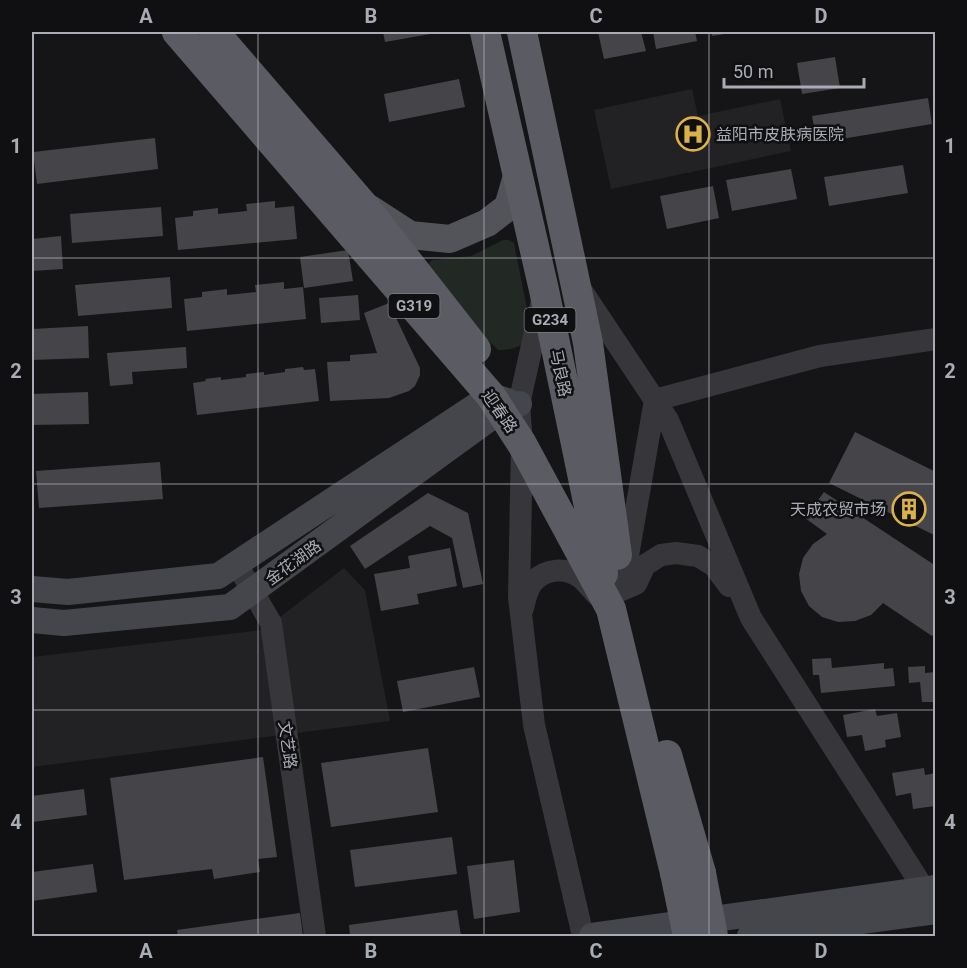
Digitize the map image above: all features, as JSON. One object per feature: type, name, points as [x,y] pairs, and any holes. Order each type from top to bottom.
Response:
[{"type":"highway","name":"迎春路","points":[[177,32],[504,404],[522,444],[616,600]]},
{"type":"highway","name":"迎春路","points":[[214,32],[364,206],[504,404],[595,540],[616,600],[633,638],[688,873]]},
{"type":"highway","name":"马良路","points":[[485,32],[544,290],[595,540]]},
{"type":"highway","name":"马良路","points":[[522,32],[588,343],[616,600]]},
{"type":"highway","name":"G234","points":[[688,873],[688,936]]},
{"type":"highway","name":"G234","points":[[688,873],[713,936]]},
{"type":"main road","points":[[364,206],[410,235],[450,239],[487,224],[508,207],[517,176]]},
{"type":"main road","points":[[32,589],[68,592],[218,576],[236,563],[504,404]]},
{"type":"main road","name":"金花湖路","points":[[32,620],[64,623],[230,608],[504,404]]},
{"type":"main road","points":[[592,936],[931,900]]},
{"type":"main road","points":[[750,936],[931,900]]},
{"type":"street","points":[[575,279],[668,420],[751,618]]},
{"type":"street","points":[[504,404],[544,290]]},
{"type":"street","points":[[655,400],[820,356],[936,339]]},
{"type":"street","points":[[616,600],[655,400]]},
{"type":"street","points":[[522,444],[519,597],[534,725],[583,936]]},
{"type":"street","points":[[616,600],[636,584],[645,565],[661,555],[676,553],[698,556],[714,566],[751,618],[931,900]]},
{"type":"street","name":"文艺路","points":[[236,563],[271,623],[315,936]]},
{"type":"street","points":[[521,612],[533,582],[543,573],[555,570],[568,572],[616,600]]},
{"type":"shaded area","name":"益阳市皮肤病医院","points":[[692,89],[698,116],[780,99],[791,151],[611,189],[594,110]]},
{"type":"shaded area","points":[[503,240],[514,243],[529,319],[523,344],[511,349],[498,350],[435,281],[428,264],[432,260],[471,256]]},
{"type":"shaded area","points":[[344,568],[365,590],[390,721],[32,767],[32,657],[263,630]]},
{"type":"building","points":[[383,32],[436,32],[436,33],[385,42]]},
{"type":"building","points":[[598,32],[641,32],[646,51],[604,59]]},
{"type":"building","points":[[653,32],[695,32],[697,41],[656,49]]},
{"type":"building","points":[[711,32],[731,32],[731,33],[712,36]]},
{"type":"building","points":[[835,57],[840,88],[802,94],[797,63]]},
{"type":"building","points":[[459,79],[465,107],[389,122],[384,94]]},
{"type":"building","points":[[928,98],[932,124],[817,143],[812,116]]},
{"type":"building","points":[[155,138],[158,169],[37,184],[33,152]]},
{"type":"building","points":[[903,165],[908,193],[829,206],[824,177]]},
{"type":"building","points":[[791,169],[797,199],[732,211],[726,180]]},
{"type":"building","points":[[713,186],[719,218],[667,229],[660,196]]},
{"type":"building","points":[[275,201],[275,208],[294,206],[297,239],[178,250],[175,218],[193,216],[193,211],[218,208],[218,214],[247,211],[246,204]]},
{"type":"building","points":[[161,207],[163,236],[72,243],[70,214]]},
{"type":"building","points":[[61,236],[63,269],[32,271],[32,239]]},
{"type":"building","points":[[348,250],[353,281],[304,288],[300,257]]},
{"type":"building","points":[[170,277],[172,308],[78,316],[75,285]]},
{"type":"building","points":[[284,282],[284,289],[303,287],[306,319],[187,331],[184,299],[202,297],[202,292],[227,289],[227,295],[256,292],[255,285]]},
{"type":"building","points":[[358,295],[360,320],[321,323],[319,298]]},
{"type":"building","points":[[389,303],[420,368],[420,375],[415,386],[409,391],[389,398],[330,401],[327,362],[350,361],[350,355],[377,353],[364,313]]},
{"type":"building","points":[[88,326],[89,358],[32,360],[32,329]]},
{"type":"building","points":[[186,347],[187,368],[132,372],[133,384],[110,386],[107,353]]},
{"type":"building","points":[[303,367],[304,370],[315,369],[319,401],[197,415],[193,383],[221,377],[221,380],[246,377],[246,374],[264,372],[264,375],[285,372],[285,369]]},
{"type":"building","points":[[88,392],[89,424],[32,425],[32,394]]},
{"type":"building","name":"天成农贸市场","points":[[855,432],[936,472],[936,536],[829,483]]},
{"type":"building","points":[[160,462],[163,499],[39,508],[36,471]]},
{"type":"building","points":[[824,492],[936,566],[936,630],[932,636],[883,603],[871,615],[855,621],[838,622],[822,617],[809,606],[801,591],[799,574],[803,558],[813,544],[827,534],[805,518]]},
{"type":"building","points":[[428,493],[468,513],[483,584],[463,588],[452,538],[430,526],[365,569],[350,546]]},
{"type":"building","points":[[450,548],[457,586],[417,594],[419,604],[381,611],[374,574],[410,568],[408,556]]},
{"type":"building","points":[[831,658],[832,668],[884,663],[884,669],[893,668],[895,686],[821,693],[819,675],[813,675],[812,659]]},
{"type":"building","points":[[925,666],[925,673],[936,672],[936,702],[922,702],[920,682],[909,683],[908,667]]},
{"type":"building","points":[[474,667],[480,697],[403,712],[397,681]]},
{"type":"building","points":[[875,709],[877,716],[897,713],[901,737],[885,740],[886,747],[865,751],[862,735],[847,737],[843,715]]},
{"type":"building","points":[[428,748],[438,812],[331,827],[321,763]]},
{"type":"building","points":[[263,757],[277,857],[258,859],[260,872],[214,879],[212,869],[124,880],[110,778]]},
{"type":"building","points":[[924,768],[925,775],[936,773],[935,806],[913,809],[911,793],[896,796],[892,773]]},
{"type":"building","points":[[84,789],[87,815],[32,822],[32,796]]},
{"type":"building","points":[[452,837],[457,874],[355,887],[350,850]]},
{"type":"building","points":[[514,860],[520,912],[474,919],[467,866]]},
{"type":"building","points":[[93,864],[97,892],[32,901],[32,872]]},
{"type":"building","points":[[457,910],[461,936],[350,936],[349,925]]},
{"type":"building","points":[[300,913],[303,936],[178,936],[177,930]]},
{"type":"place","name":"益阳市皮肤病医院","points":[[693,134]]},
{"type":"place","name":"天成农贸市场","points":[[909,509]]}]
